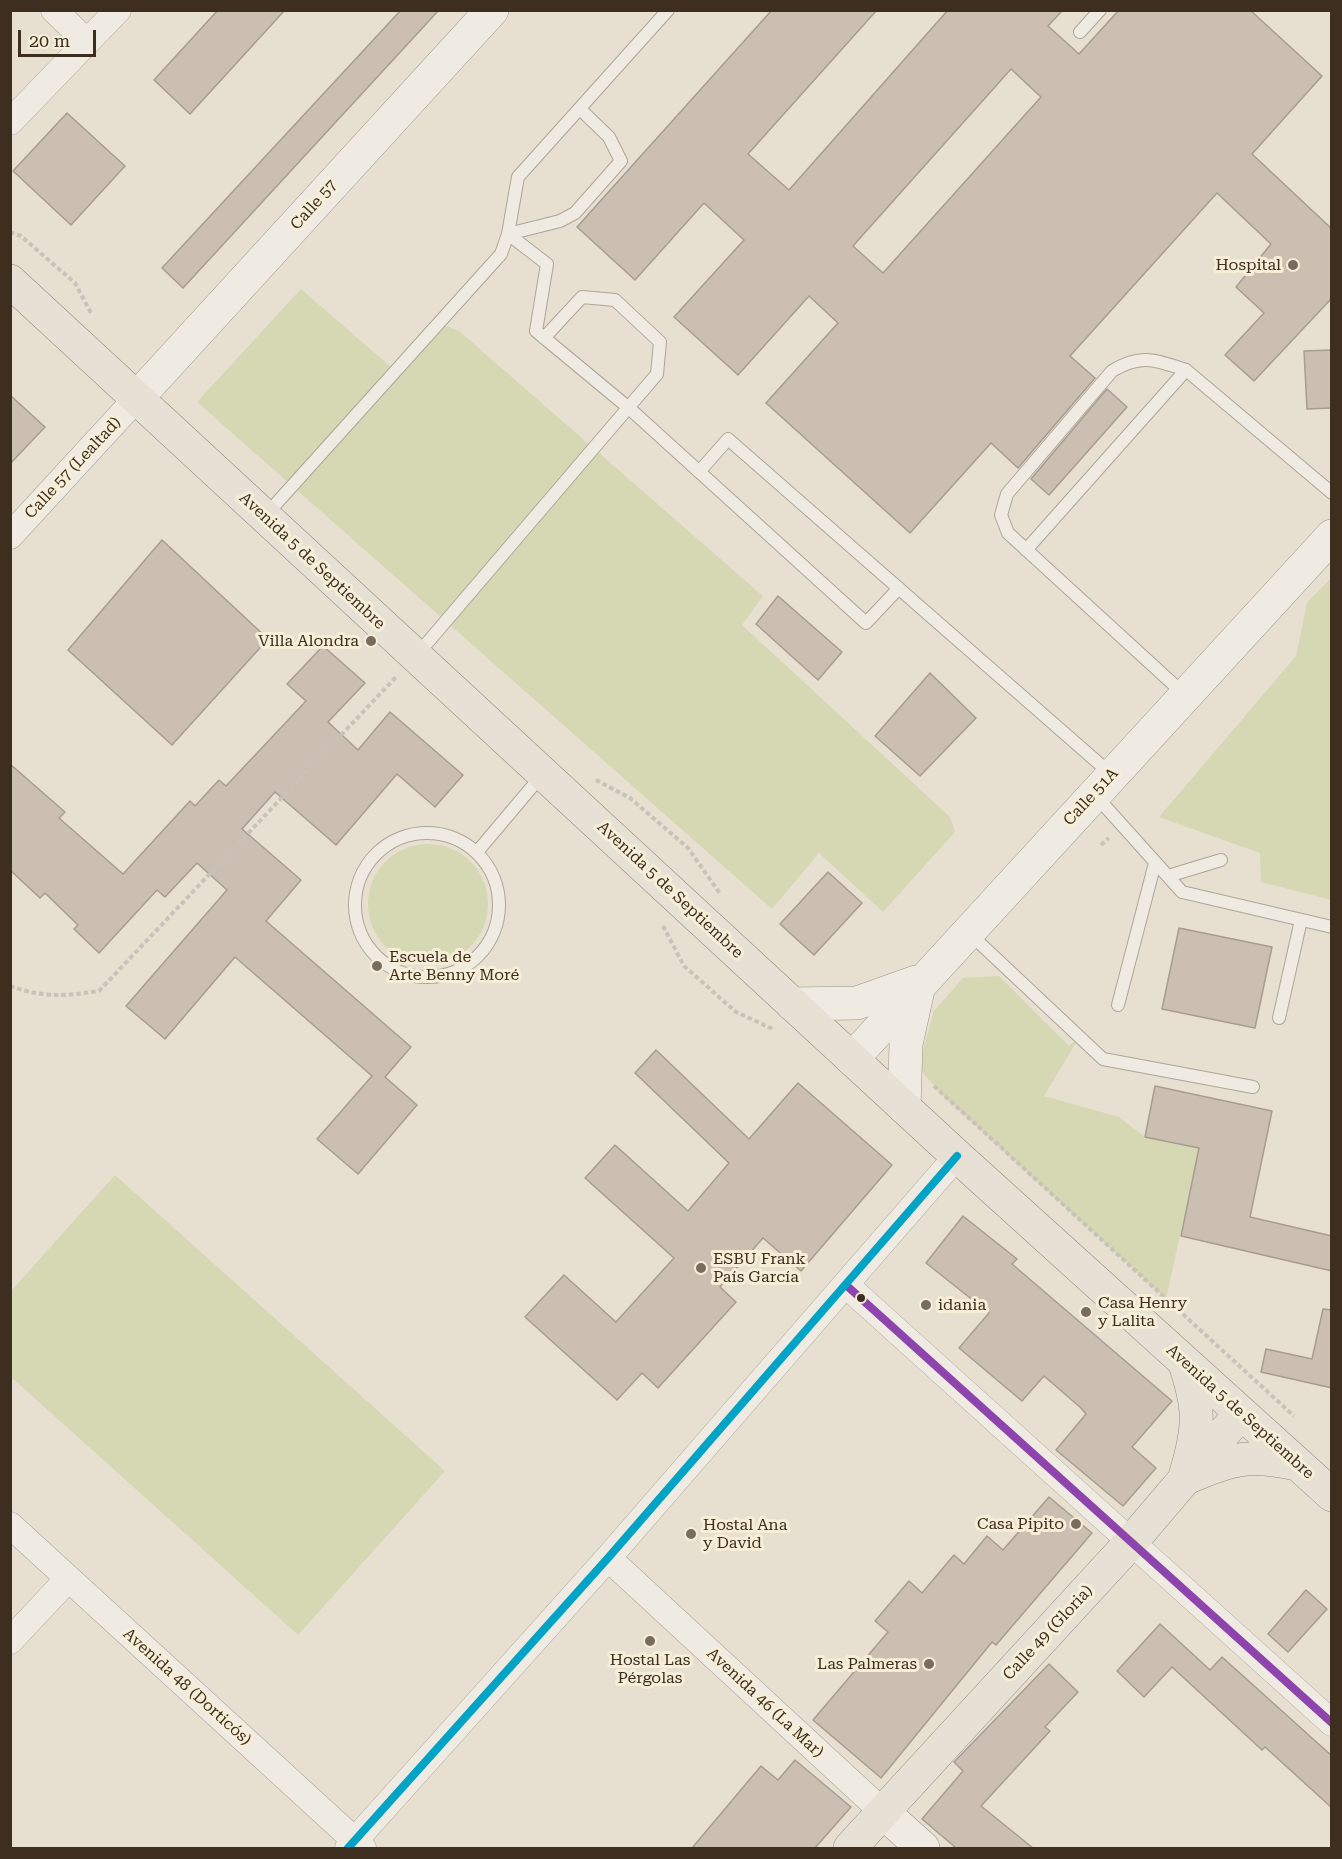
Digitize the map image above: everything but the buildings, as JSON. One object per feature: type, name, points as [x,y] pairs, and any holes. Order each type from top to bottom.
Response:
[{"type":"main road","name":"Calle 57","points":[[136,399],[492,10]]},
{"type":"main road","name":"Avenida 5 de Septiembre","points":[[10,281],[957,1156],[1332,1495]]},
{"type":"main road","name":"Calle 51A","points":[[852,1059],[921,981],[1332,536]]},
{"type":"main road","points":[[792,1004],[857,1003],[921,981]]},
{"type":"main road","points":[[904,1107],[905,1059],[910,1021],[921,981]]},
{"type":"main road","points":[[1184,1361],[1196,1396],[1198,1418],[1195,1442],[1185,1479]]},
{"type":"main road","name":"Calle 49 (Gloria)","points":[[850,1848],[1132,1541],[1241,1413]]},
{"type":"main road","points":[[1185,1479],[1234,1459],[1265,1457],[1297,1464]]},
{"type":"main road","name":"Avenida 46 (La Mar)","points":[[883,1812],[923,1848]]},
{"type":"street","points":[[54,10],[87,42]]},
{"type":"street","points":[[10,122],[118,10]]},
{"type":"street","name":"Calle 57 (Lealtad)","points":[[10,536],[136,399]]},
{"type":"street","points":[[356,1846],[957,1156]]},
{"type":"street","points":[[846,1285],[1332,1723]]},
{"type":"street","name":"Avenida 48 (Dorticós)","points":[[10,1525],[356,1846]]},
{"type":"street","name":"Avenida 46 (La Mar)","points":[[608,1558],[883,1812]]},
{"type":"street","points":[[10,1641],[68,1579]]},
{"type":"lane","points":[[264,517],[501,254],[508,234],[518,177],[668,10]]},
{"type":"lane","points":[[1080,32],[1100,10]]},
{"type":"lane","points":[[508,234],[560,221],[575,213],[621,161],[609,137],[580,108]]},
{"type":"lane","points":[[508,234],[547,264],[536,331],[630,408],[866,623],[899,588]]},
{"type":"lane","points":[[416,657],[657,374],[660,342],[615,300],[582,297],[544,338]]},
{"type":"lane","points":[[1185,695],[1008,533],[1001,514],[1007,494],[1112,371],[1130,360],[1157,361],[1186,370],[1332,493]]},
{"type":"lane","points":[[1026,550],[1186,370]]},
{"type":"lane","points":[[699,472],[728,439],[899,588],[1103,784],[1155,863],[1182,892],[1332,927]]},
{"type":"lane","points":[[477,852],[544,772]]},
{"type":"lane","points":[[431,832],[456,838],[477,852],[491,870],[499,891],[500,914],[493,937],[480,955],[461,969],[440,976],[417,977],[395,970],[374,955],[360,934],[354,910],[356,885],[367,863],[378,851],[406,834],[431,832]]},
{"type":"lane","points":[[1168,876],[1221,860]]},
{"type":"lane","points":[[1118,1005],[1155,863]]},
{"type":"lane","points":[[1279,1018],[1301,920]]},
{"type":"lane","points":[[968,931],[996,960],[1104,1059],[1253,1088]]},
{"type":"path","points":[[10,232],[21,236],[75,283],[92,315],[100,323]]},
{"type":"path","points":[[10,986],[29,993],[61,997],[99,991],[416,657]]},
{"type":"path","points":[[595,779],[630,798],[688,848],[722,897]]},
{"type":"path","points":[[905,1059],[1294,1416]]},
{"type":"green space","points":[[301,289],[400,375],[444,325],[459,331],[763,596],[742,625],[950,817],[955,832],[883,912],[819,853],[772,909],[197,402]]},
{"type":"green space","points":[[1331,578],[1331,900],[1261,882],[1260,853],[1159,817],[1296,656],[1307,603]]},
{"type":"green space","points":[[428,844],[451,848],[471,861],[484,881],[488,904],[484,927],[471,947],[451,960],[428,964],[405,960],[385,947],[372,927],[368,904],[372,881],[385,861],[405,848]]},
{"type":"green space","points":[[999,976],[1069,1046],[1080,1036],[1044,1096],[1119,1117],[1145,1137],[1199,1148],[1166,1299],[942,1095],[922,1072],[922,1053],[934,1011],[963,978]]},
{"type":"green space","points":[[115,1175],[445,1471],[298,1635],[11,1377],[11,1291]]},
{"type":"transit line","points":[[348,1848],[608,1558],[957,1156]]},
{"type":"transit line","points":[[846,1285],[1332,1723]]},
{"type":"place","name":"Hospital","points":[[1293,265]]},
{"type":"place","name":"Villa Alondra","points":[[371,641]]},
{"type":"place","name":"Escuela de Arte Benny Moré","points":[[377,966]]},
{"type":"place","name":"ESBU Frank País García","points":[[701,1268]]},
{"type":"place","name":"idania","points":[[926,1305]]},
{"type":"place","name":"Casa Henry y Lalita","points":[[1086,1312]]},
{"type":"place","name":"Casa Pipito","points":[[1076,1524]]},
{"type":"place","name":"Hostal Ana y David","points":[[691,1534]]},
{"type":"place","name":"Hostal Las Pérgolas","points":[[650,1641]]},
{"type":"place","name":"Las Palmeras","points":[[929,1664]]}]
